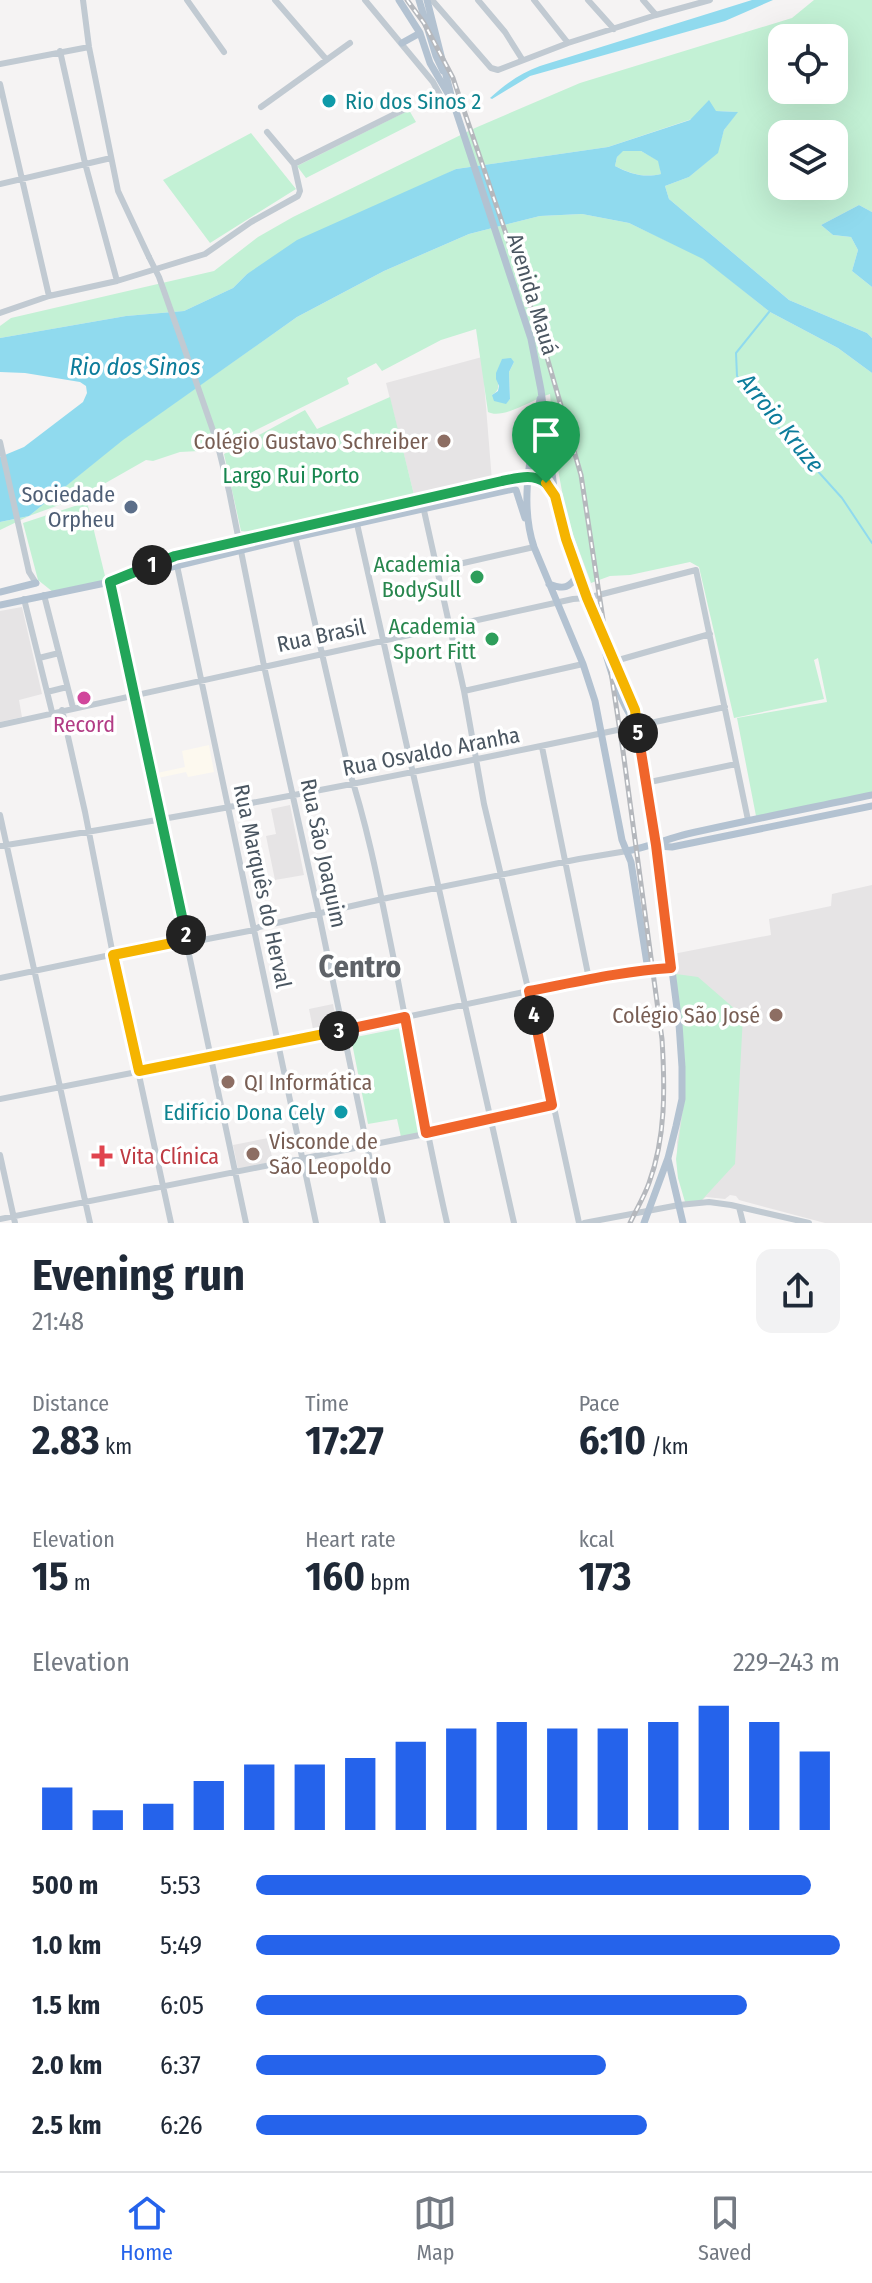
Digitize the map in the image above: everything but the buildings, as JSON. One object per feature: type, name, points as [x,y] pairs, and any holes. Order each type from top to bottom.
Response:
[{"type":"main road","points":[[399,0],[420,33],[430,63],[452,99]]},
{"type":"main road","points":[[419,0],[436,56],[449,84]]},
{"type":"main road","points":[[429,0],[452,99]]},
{"type":"main road","points":[[402,43],[420,33]]},
{"type":"main road","name":"Avenida Mauá","points":[[452,99],[531,339],[555,496],[566,539],[601,633],[635,710],[656,845],[682,1067],[682,1099],[668,1158],[644,1223]]},
{"type":"main road","name":"Avenida Mauá","points":[[541,390],[527,476],[528,528],[583,664],[603,734],[622,840],[631,862],[648,970]]},
{"type":"main road","points":[[356,519],[422,499],[527,476],[541,480],[555,496]]},
{"type":"main road","points":[[0,605],[110,582],[295,532],[515,489],[528,528]]},
{"type":"main road","points":[[120,579],[175,556],[240,546]]},
{"type":"main road","points":[[549,584],[559,589],[567,587],[573,584],[578,574]]},
{"type":"main road","points":[[0,592],[36,583]]},
{"type":"main road","points":[[36,583],[44,595]]},
{"type":"main road","points":[[24,599],[33,595],[36,583]]},
{"type":"main road","name":"Avenida Mauá","points":[[601,633],[613,676],[628,713],[637,726]]},
{"type":"main road","points":[[627,851],[748,820],[872,795]]},
{"type":"main road","points":[[856,798],[859,808]]},
{"type":"main road","points":[[656,845],[672,847],[872,806]]},
{"type":"main road","points":[[648,970],[671,968]]},
{"type":"main road","points":[[668,1158],[683,1223]]},
{"type":"street","name":"Rua São Joaquim","points":[[83,0],[89,47],[118,191],[159,277],[217,442],[383,1223]]},
{"type":"street","points":[[187,0],[224,52]]},
{"type":"street","points":[[275,0],[326,59]]},
{"type":"street","points":[[365,0],[433,82],[440,95]]},
{"type":"street","points":[[429,0],[491,68],[498,70],[568,43],[710,0]]},
{"type":"street","points":[[478,0],[505,32],[522,59]]},
{"type":"street","points":[[534,0],[568,43]]},
{"type":"street","points":[[588,0],[614,29]]},
{"type":"street","points":[[643,0],[656,15]]},
{"type":"street","points":[[261,107],[350,43]]},
{"type":"street","points":[[0,64],[89,47]]},
{"type":"street","points":[[60,51],[85,163],[117,281]]},
{"type":"street","points":[[0,84],[49,296]]},
{"type":"street","points":[[294,164],[409,107]]},
{"type":"street","points":[[0,313],[49,296],[117,281],[205,254],[251,222],[298,196],[300,191],[294,164],[267,132]]},
{"type":"street","points":[[0,184],[111,158]]},
{"type":"street","points":[[0,442],[29,572],[36,583]]},
{"type":"street","points":[[422,499],[501,874],[581,1223],[709,1202],[807,1223]]},
{"type":"street","points":[[356,519],[514,1223]]},
{"type":"street","points":[[295,532],[348,767],[382,899],[426,1133],[447,1223]]},
{"type":"street","points":[[437,569],[534,547]]},
{"type":"street","name":"Rua Marquês do Herval","points":[[175,556],[316,1223]]},
{"type":"street","name":"Rua Brasil","points":[[0,725],[587,598],[696,570],[710,634]]},
{"type":"street","points":[[23,586],[29,572]]},
{"type":"street","points":[[110,582],[246,1223]]},
{"type":"street","points":[[44,595],[73,708]]},
{"type":"street","points":[[24,599],[52,712]]},
{"type":"street","points":[[615,661],[710,634],[748,820]]},
{"type":"street","points":[[39,658],[59,653]]},
{"type":"street","points":[[464,691],[583,664]]},
{"type":"street","points":[[47,692],[67,687]]},
{"type":"street","name":"Rua Osvaldo Aranha","points":[[4,846],[354,785],[725,707]]},
{"type":"street","points":[[62,710],[171,1223]]},
{"type":"street","points":[[542,747],[589,979]]},
{"type":"street","points":[[645,783],[736,764]]},
{"type":"street","points":[[0,815],[4,846],[35,971],[90,1223]]},
{"type":"street","points":[[0,978],[177,942],[187,943],[254,930],[438,887],[627,851]]},
{"type":"street","points":[[0,1099],[589,979],[648,970]]},
{"type":"street","points":[[0,1219],[14,1220],[85,1202],[552,1105]]},
{"type":"street","points":[[0,1155],[14,1220]]},
{"type":"street","points":[[739,1207],[743,1223]]},
{"type":"shaded area","name":"Colégio Gustavo Schreiber","points":[[482,357],[492,481],[415,499],[386,383]]},
{"type":"shaded area","points":[[22,607],[42,694],[19,700],[22,717],[0,722],[0,611]]},
{"type":"shaded area","points":[[209,745],[214,772],[188,777],[186,772],[158,778],[157,773],[185,767],[182,751]]},
{"type":"shaded area","points":[[290,805],[304,875],[275,880],[266,836],[276,834],[271,809]]},
{"type":"shaded area","name":"Colégio São José","points":[[872,885],[872,1223],[825,1223],[730,1195],[725,1199],[706,1197],[700,1202],[678,1178],[677,1142],[684,1101],[673,954],[771,935],[769,919],[831,906],[832,894]]},
{"type":"shaded area","points":[[333,1004],[338,1029],[314,1034],[309,1009]]},
{"type":"shaded area","name":"Visconde de São Leopoldo","points":[[268,1138],[273,1162],[238,1169],[233,1145]]},
{"type":"green space","points":[[814,0],[872,0],[872,212],[859,205],[821,225],[833,235],[851,237],[858,250],[852,271],[872,287],[872,338],[867,333],[789,300],[669,199],[665,186],[689,177],[717,153],[724,130],[737,112],[716,111],[608,147],[456,169],[247,274],[233,288],[184,311],[126,316],[0,338],[0,326],[11,318],[214,271],[258,237],[293,217],[475,128],[580,83],[768,25],[768,104],[848,104],[848,24],[772,24],[792,18]]},
{"type":"green space","points":[[409,110],[416,122],[306,178],[297,166]]},
{"type":"green space","points":[[251,133],[296,189],[210,243],[163,180]]},
{"type":"green space","points":[[622,151],[641,151],[659,161],[661,174],[649,176],[615,166]]},
{"type":"green space","points":[[582,214],[629,223],[703,258],[770,312],[838,348],[872,373],[872,793],[756,816],[737,718],[827,702],[818,658],[814,660],[824,699],[734,718],[699,567],[690,562],[630,575],[610,576],[591,583],[567,518],[556,459],[550,394],[510,411],[488,412],[476,329],[441,340],[382,371],[376,363],[347,378],[349,384],[224,446],[146,460],[81,497],[29,516],[122,440],[297,317],[384,271],[469,234],[540,216]],"holes":[[[502,360],[514,362],[509,372],[510,399],[506,403],[492,395],[498,388],[497,373]]]},
{"type":"green space","name":"Largo Rui Porto","points":[[390,397],[415,499],[262,533],[241,531],[224,454],[305,410],[317,429]]},
{"type":"green space","points":[[87,502],[106,580],[53,592],[38,580],[23,523]]},
{"type":"green space","points":[[29,516],[0,530],[0,522]]},
{"type":"green space","points":[[676,974],[698,977],[743,1016],[735,1164],[700,1202],[685,1202],[676,1159],[684,1101]]},
{"type":"green space","points":[[401,1028],[424,1133],[401,1137],[397,1119],[368,1124],[351,1038]]},
{"type":"water","points":[[752,0],[773,0],[725,21],[530,76],[490,98],[514,79],[540,66]]},
{"type":"water","name":"Rio dos Sinos","points":[[709,100],[716,111],[738,112],[724,130],[718,153],[689,177],[665,186],[669,199],[789,300],[867,333],[872,338],[872,373],[838,348],[770,312],[703,259],[629,223],[582,214],[540,216],[469,234],[384,271],[297,317],[123,440],[29,516],[0,522],[0,457],[24,447],[83,402],[87,393],[86,386],[80,382],[0,372],[0,338],[126,316],[184,311],[233,288],[247,274],[297,240],[456,169],[608,147],[690,120]],"holes":[[[623,151],[641,151],[658,161],[661,174],[637,174],[615,166],[617,157]]]},
{"type":"water","points":[[859,205],[872,212],[872,287],[852,271],[858,250],[851,237],[833,235],[821,225]]},
{"type":"water","points":[[511,358],[514,362],[509,372],[510,399],[506,404],[494,401],[492,395],[498,391],[496,373],[502,359]]},
{"type":"waterway","name":"Arroio Kruze","points":[[769,312],[736,353],[737,376],[759,406],[842,498],[872,543]]},
{"type":"railway","points":[[407,0],[424,23],[453,78],[542,340],[581,475],[662,1039],[664,1094],[659,1148],[649,1183],[630,1223]]},
{"type":"place","name":"Rio dos Sinos 2","points":[[329,101]]},
{"type":"place","name":"Colégio Gustavo Schreiber","points":[[444,441]]},
{"type":"place","name":"Sociedade Orpheu","points":[[131,507]]},
{"type":"place","name":"Academia BodySull","points":[[477,577]]},
{"type":"place","name":"Academia Sport Fitt","points":[[492,639]]},
{"type":"place","name":"Record","points":[[84,698]]},
{"type":"place","name":"Colégio São José","points":[[776,1015]]},
{"type":"place","name":"QI Informática","points":[[228,1082]]},
{"type":"place","name":"Edifício Dona Cely","points":[[341,1112]]},
{"type":"place","name":"Visconde de São Leopoldo","points":[[253,1154]]},
{"type":"place","name":"Vita Clínica","points":[[102,1156]]},
{"type":"district","name":"Centro","points":[[360,967]]},
{"type":"route","points":[[527,476],[546,483],[555,496],[587,598],[635,710],[671,968],[529,991],[552,1105],[435,1132],[426,1133],[405,1017],[139,1071],[113,955],[177,942],[187,943],[110,582],[175,556],[325,521],[527,476]]}]
